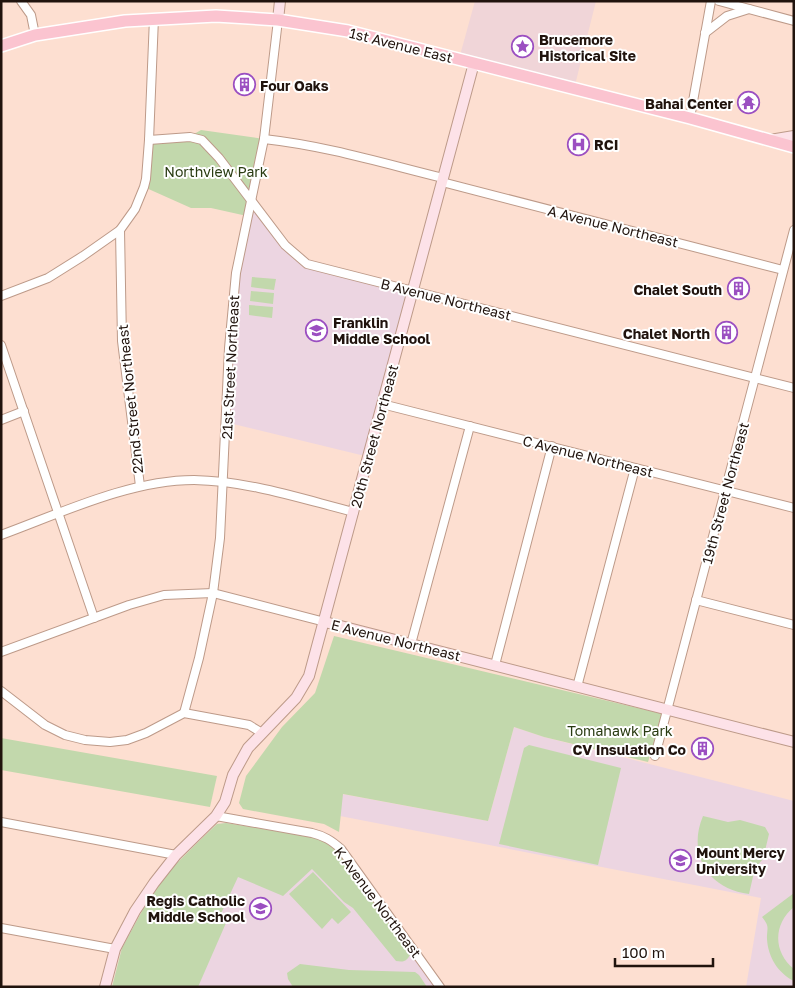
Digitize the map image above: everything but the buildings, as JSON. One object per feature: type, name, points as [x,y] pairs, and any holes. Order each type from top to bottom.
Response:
[{"type":"main road","name":"1st Avenue East","points":[[1,46],[35,35],[154,18],[216,16],[278,20],[348,31],[690,118],[794,147]]},
{"type":"street","points":[[21,1],[31,15],[35,35]]},
{"type":"street","points":[[278,20],[280,1]]},
{"type":"street","points":[[690,118],[711,1]]},
{"type":"street","points":[[719,1],[794,21]]},
{"type":"street","points":[[744,1],[751,8]]},
{"type":"street","points":[[705,33],[727,16],[751,8]]},
{"type":"street","points":[[1,296],[48,278],[83,256],[120,230],[135,209],[144,187],[149,140],[154,18]]},
{"type":"street","name":"21st Street Northeast","points":[[184,713],[199,658],[213,593],[220,538],[231,330],[236,273],[264,139],[278,20]]},
{"type":"street","name":"20th Street Northeast","points":[[105,987],[115,949],[135,910],[176,854],[216,816],[225,802],[240,761],[248,748],[296,698],[306,684],[325,622],[474,63]]},
{"type":"street","points":[[768,140],[794,136]]},
{"type":"street","name":"B Avenue Northeast","points":[[149,140],[190,137],[202,140],[210,147],[285,245],[306,264],[794,388]]},
{"type":"street","name":"A Avenue Northeast","points":[[264,139],[306,144],[341,152],[442,180],[794,269]]},
{"type":"street","name":"22nd Street Northeast","points":[[120,230],[122,342],[140,486]]},
{"type":"street","name":"19th Street Northeast","points":[[655,756],[794,230]]},
{"type":"street","points":[[1,345],[94,618]]},
{"type":"street","name":"C Avenue Northeast","points":[[382,404],[794,508]]},
{"type":"street","points":[[1,420],[24,411]]},
{"type":"street","points":[[411,644],[470,426]]},
{"type":"street","points":[[495,665],[552,446]]},
{"type":"street","points":[[577,687],[635,468]]},
{"type":"street","points":[[1,535],[140,486],[182,481],[224,482],[251,486],[354,512]]},
{"type":"street","name":"E Avenue Northeast","points":[[1,652],[147,599],[164,595],[213,593],[794,742]]},
{"type":"street","points":[[696,600],[794,625]]},
{"type":"street","points":[[1,691],[45,725],[65,735],[85,740],[110,742],[127,740],[146,733],[184,713],[249,725],[262,733]]},
{"type":"street","name":"K Avenue Northeast","points":[[216,816],[312,833],[324,836],[332,841],[341,849],[440,987]]},
{"type":"street","points":[[1,822],[176,854]]},
{"type":"street","points":[[1,928],[115,949]]},
{"type":"shaded area","name":"Brucemore Historical Site","points":[[475,1],[596,1],[574,89],[459,59]]},
{"type":"shaded area","name":"Franklin Middle School","points":[[251,201],[285,245],[306,263],[414,291],[369,457],[229,423],[236,273]]},
{"type":"shaded area","name":"Mount Mercy University","points":[[514,727],[544,737],[794,801],[794,987],[746,987],[761,898],[340,816],[342,794],[488,821]]},
{"type":"shaded area","name":"Regis Catholic Middle School","points":[[226,823],[342,857],[436,987],[112,987],[122,948],[140,915],[174,866],[217,824]]},
{"type":"green space","name":"Northview Park","points":[[201,130],[264,139],[247,216],[211,208],[191,208],[144,187],[149,140],[189,137]]},
{"type":"green space","points":[[252,277],[276,279],[274,290],[251,287]]},
{"type":"green space","points":[[251,291],[274,293],[273,304],[250,301]]},
{"type":"green space","points":[[249,305],[273,307],[272,318],[249,315]]},
{"type":"green space","name":"Tomahawk Park","points":[[334,636],[663,714],[648,762],[544,737],[514,727],[488,821],[343,794],[339,832],[324,824],[243,809],[239,803],[246,776],[282,727],[315,693]]},
{"type":"green space","points":[[1,738],[217,776],[210,807],[1,770]]},
{"type":"green space","points":[[529,745],[621,768],[598,865],[499,844],[524,748]]},
{"type":"green space","points":[[703,816],[728,822],[740,820],[765,827],[769,834],[763,859],[755,868],[749,894],[735,891],[722,885],[712,877],[705,867],[700,856],[698,844]]},
{"type":"green space","points":[[226,823],[313,837],[331,845],[342,857],[409,950],[409,957],[404,961],[396,961],[353,908],[344,902],[312,869],[283,896],[238,877],[219,918],[226,923],[198,987],[112,987],[122,948],[148,900],[174,866],[197,843],[217,824]]},
{"type":"green space","points":[[313,872],[351,912],[338,924],[332,918],[322,929],[289,894]]},
{"type":"green space","points":[[794,893],[794,907],[782,921],[778,938],[782,955],[794,969],[794,981],[783,974],[769,952],[768,929],[762,917]]},
{"type":"green space","points":[[300,964],[349,970],[415,972],[427,987],[293,987],[287,973]]},
{"type":"place","name":"Brucemore Historical Site","points":[[523,47]]},
{"type":"place","name":"Four Oaks","points":[[244,85]]},
{"type":"place","name":"Bahai Center","points":[[749,103]]},
{"type":"place","name":"RCI","points":[[578,144]]},
{"type":"place","name":"Chalet South","points":[[738,289]]},
{"type":"place","name":"Franklin Middle School","points":[[317,330]]},
{"type":"place","name":"Chalet North","points":[[726,333]]},
{"type":"place","name":"CV Insulation Co","points":[[702,749]]},
{"type":"place","name":"Mount Mercy University","points":[[680,860]]},
{"type":"place","name":"Regis Catholic Middle School","points":[[261,908]]}]
